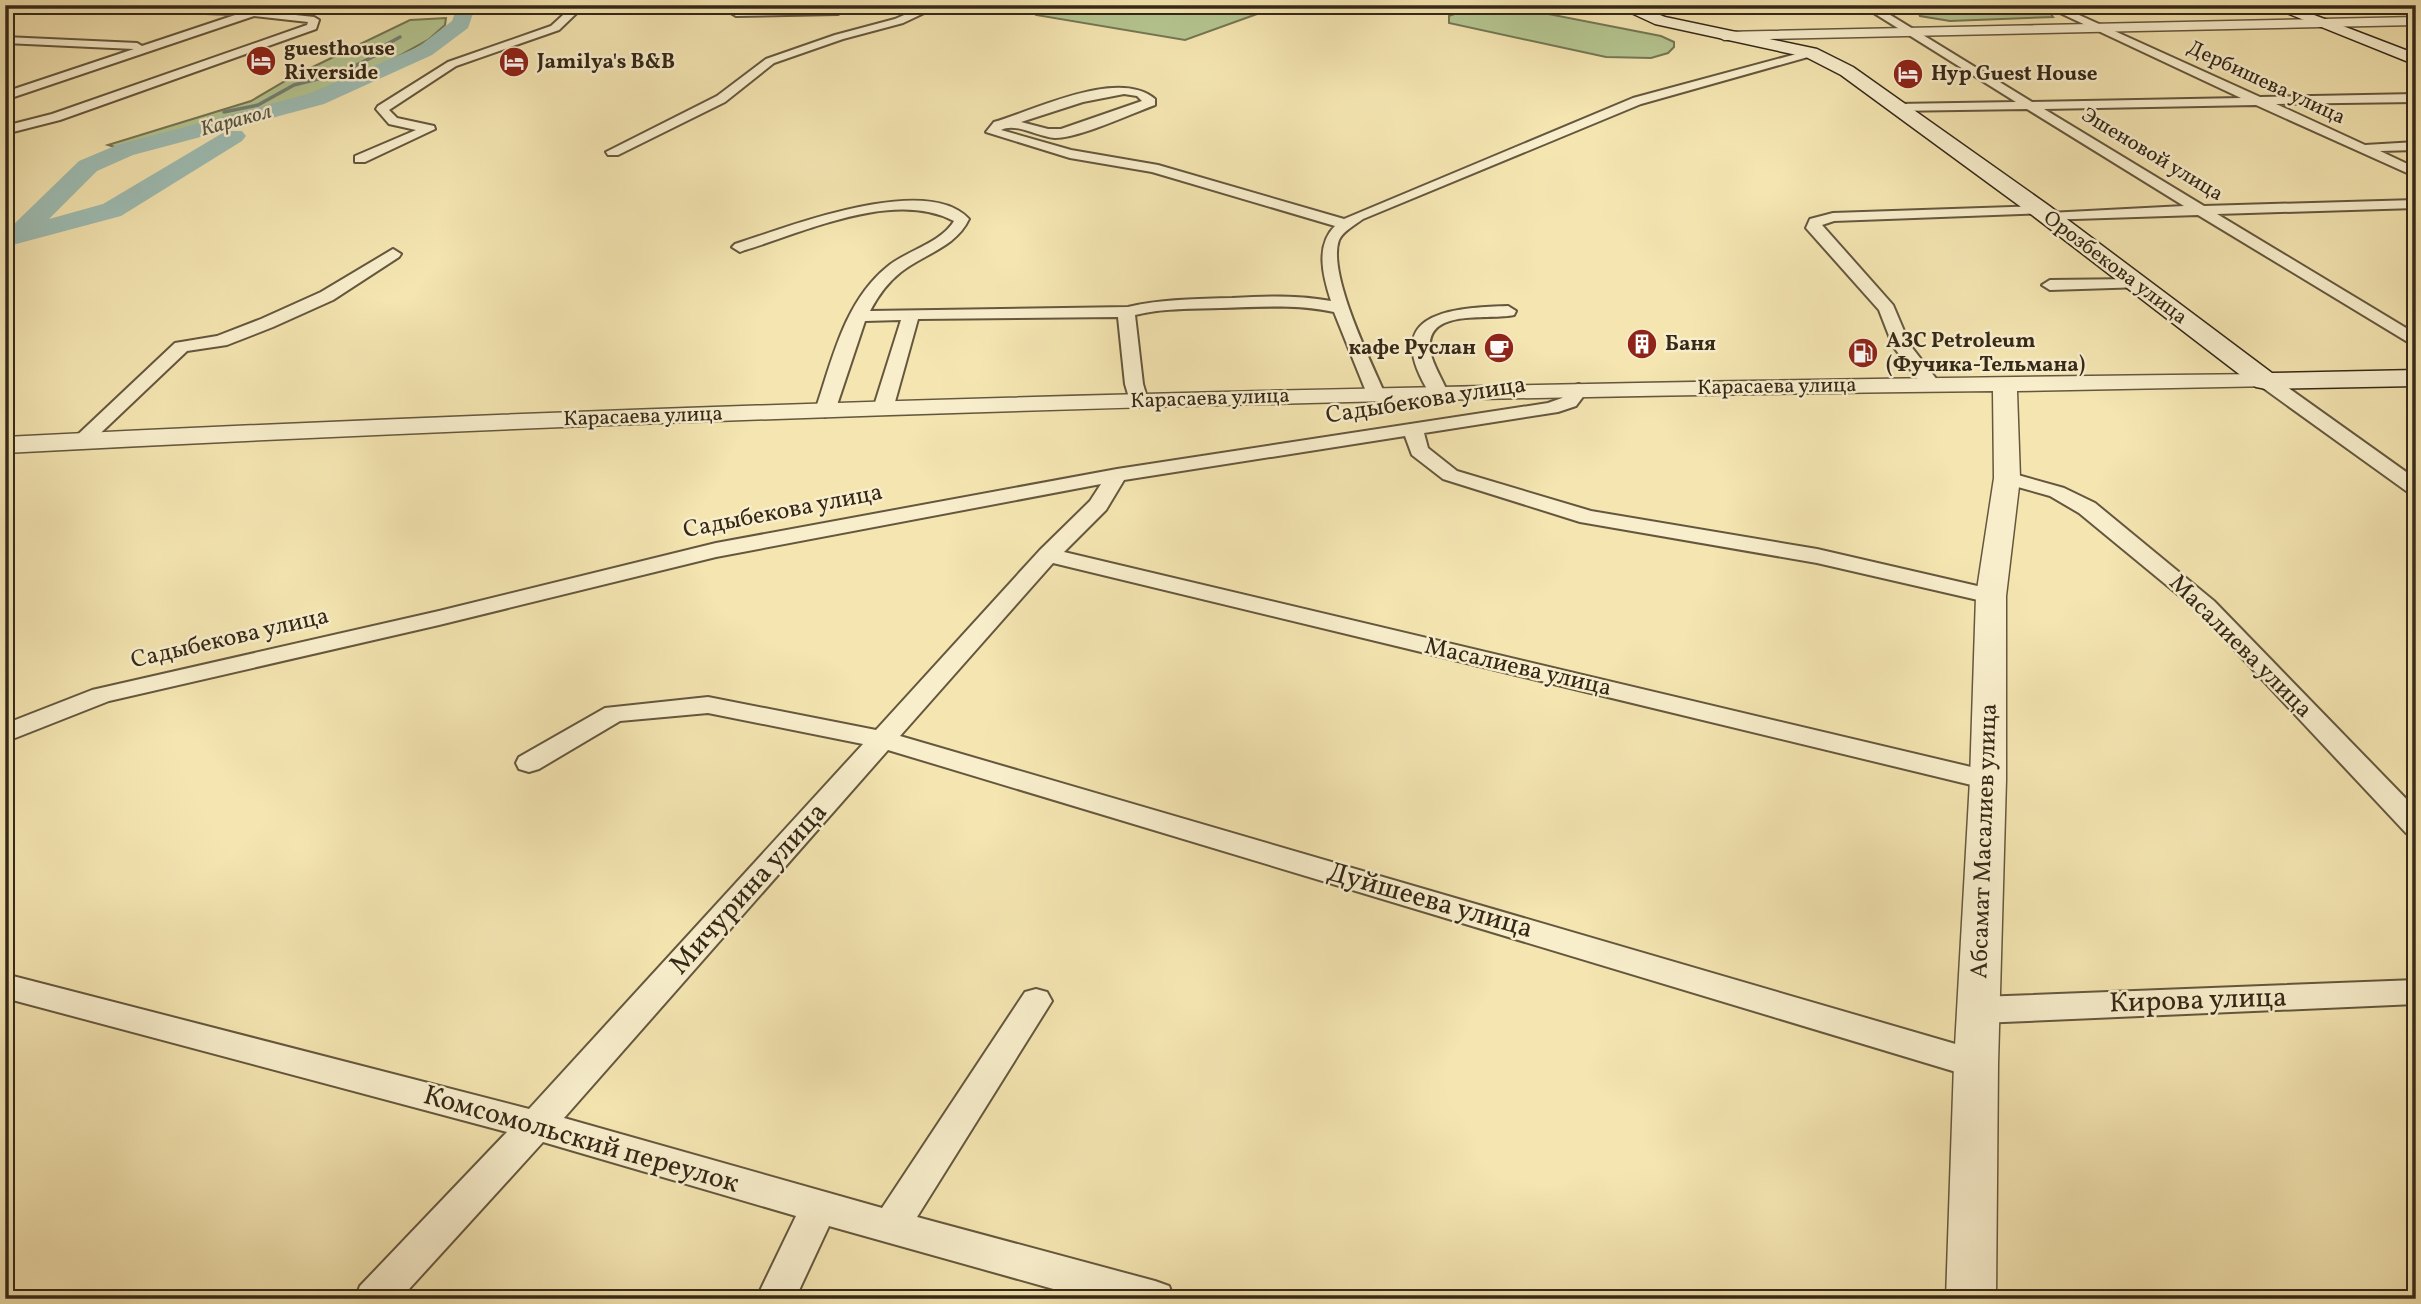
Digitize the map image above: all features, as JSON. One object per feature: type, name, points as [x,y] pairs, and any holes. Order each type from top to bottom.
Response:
[{"type":"main road","name":"Орозбекова улица","points":[[1621,5],[1661,21],[1811,53],[1847,71],[2044,214],[2266,382]]},
{"type":"main road","points":[[2274,5],[2416,60]]},
{"type":"main road","name":"Карасаева улица","points":[[2266,382],[2416,377]]},
{"type":"street","points":[[5,130],[56,117],[312,27],[314,20],[254,9],[235,11],[42,5]]},
{"type":"street","points":[[149,9],[160,5]]},
{"type":"street","points":[[360,159],[429,129],[393,121],[382,109],[452,64],[555,28],[580,5]]},
{"type":"street","points":[[736,13],[838,11],[855,5]]},
{"type":"street","points":[[613,152],[720,99],[770,61],[839,37],[899,21],[936,5]]},
{"type":"street","name":"Эшеновой улица","points":[[1866,5],[2416,342]]},
{"type":"street","name":"Дербишева улица","points":[[2048,5],[2416,173]]},
{"type":"street","points":[[5,96],[156,46],[254,9]]},
{"type":"street","points":[[1724,36],[2416,21]]},
{"type":"street","points":[[5,40],[156,46]]},
{"type":"street","points":[[1376,394],[1341,308],[1329,256],[1331,241],[1346,224],[1371,211],[1637,101],[1811,53]]},
{"type":"street","points":[[17,78],[52,79]]},
{"type":"street","points":[[1004,124],[1057,134],[1152,99],[1125,91],[1108,90],[1004,124],[993,128],[992,132],[1084,157],[1184,176],[1346,224]]},
{"type":"street","points":[[1897,108],[2416,97]]},
{"type":"street","points":[[2360,148],[2416,146]]},
{"type":"street","points":[[1932,385],[1902,346],[1887,309],[1814,228],[1815,222],[1833,217],[2416,204]]},
{"type":"street","points":[[740,247],[867,208],[888,205],[919,206],[950,212],[962,219],[961,225],[949,235],[892,270],[876,286],[859,316],[825,411]]},
{"type":"street","points":[[80,441],[181,347],[221,341],[267,323],[327,296],[393,254]]},
{"type":"street","points":[[2050,285],[2137,284]]},
{"type":"street","points":[[859,316],[983,312],[1128,313],[1157,305],[1280,301],[1305,301],[1341,308]]},
{"type":"street","points":[[1439,393],[1422,351],[1424,333],[1429,323],[1440,317],[1508,312]]},
{"type":"street","points":[[1128,313],[1129,345],[1139,401]]},
{"type":"street","points":[[883,409],[911,315]]},
{"type":"street","name":"Карасаева улица","points":[[5,445],[348,426],[1376,394],[2266,382]]},
{"type":"street","name":"Орозбекова улица","points":[[2266,382],[2416,489]]},
{"type":"street","name":"Абсамат Масалиев улица","points":[[1971,1299],[1976,1065],[1988,780],[1991,596],[2007,478],[2005,384]]},
{"type":"street","name":"Садыбекова улица","points":[[5,734],[101,695],[439,618],[716,550],[1117,475],[1551,408],[1569,402],[1579,390]]},
{"type":"street","points":[[1413,429],[1419,451],[1450,475],[1588,517],[1817,556],[1991,596]]},
{"type":"street","name":"Мичурина улица","points":[[374,1299],[536,1125],[1048,555],[1098,505],[1117,475]]},
{"type":"street","name":"Масалиева улица","points":[[2007,478],[2057,492],[2087,508],[2206,606],[2416,826]]},
{"type":"street","name":"Масалиева улица","points":[[1048,555],[1988,780]]},
{"type":"street","name":"Дуйшеева улица","points":[[529,764],[614,714],[708,705],[884,740],[1976,1065]]},
{"type":"street","name":"Комсомольский переулок","points":[[5,986],[536,1125],[819,1207],[1155,1299]]},
{"type":"street","name":"Кирова улица","points":[[1980,1010],[2416,992]]},
{"type":"street","points":[[891,1226],[1035,1001]]},
{"type":"street","points":[[775,1299],[819,1207]]},
{"type":"green space","points":[[1035,5],[1282,5],[1185,40],[1036,15]]},
{"type":"green space","points":[[1470,8],[1518,8],[1661,36],[1674,42],[1674,47],[1668,53],[1651,58],[1606,57],[1449,23],[1449,16]]},
{"type":"green space","points":[[2015,8],[2050,13],[2053,17],[1950,21],[1920,16],[1918,11]]},
{"type":"green space","points":[[446,18],[445,25],[428,40],[381,66],[290,103],[118,148],[108,145],[251,101],[292,77],[410,20]]},
{"type":"waterway","name":"Каракол","points":[[5,239],[22,232],[88,166],[125,150],[316,99],[425,51],[461,24],[467,5]]},
{"type":"waterway","points":[[224,112],[258,105],[294,85],[341,73],[382,52],[380,48],[400,37]]},
{"type":"waterway","points":[[21,236],[112,210],[234,136]]},
{"type":"place","name":"guesthouse Riverside","points":[[261,61]]},
{"type":"place","name":"Jamilya's B&B","points":[[514,62]]},
{"type":"place","name":"Нур Guest House","points":[[1908,74]]},
{"type":"place","name":"Баня","points":[[1642,344]]},
{"type":"place","name":"кафе Руслан","points":[[1499,348]]},
{"type":"place","name":"АЗС Petroleum (Фучика-Тельмана)","points":[[1863,353]]}]
